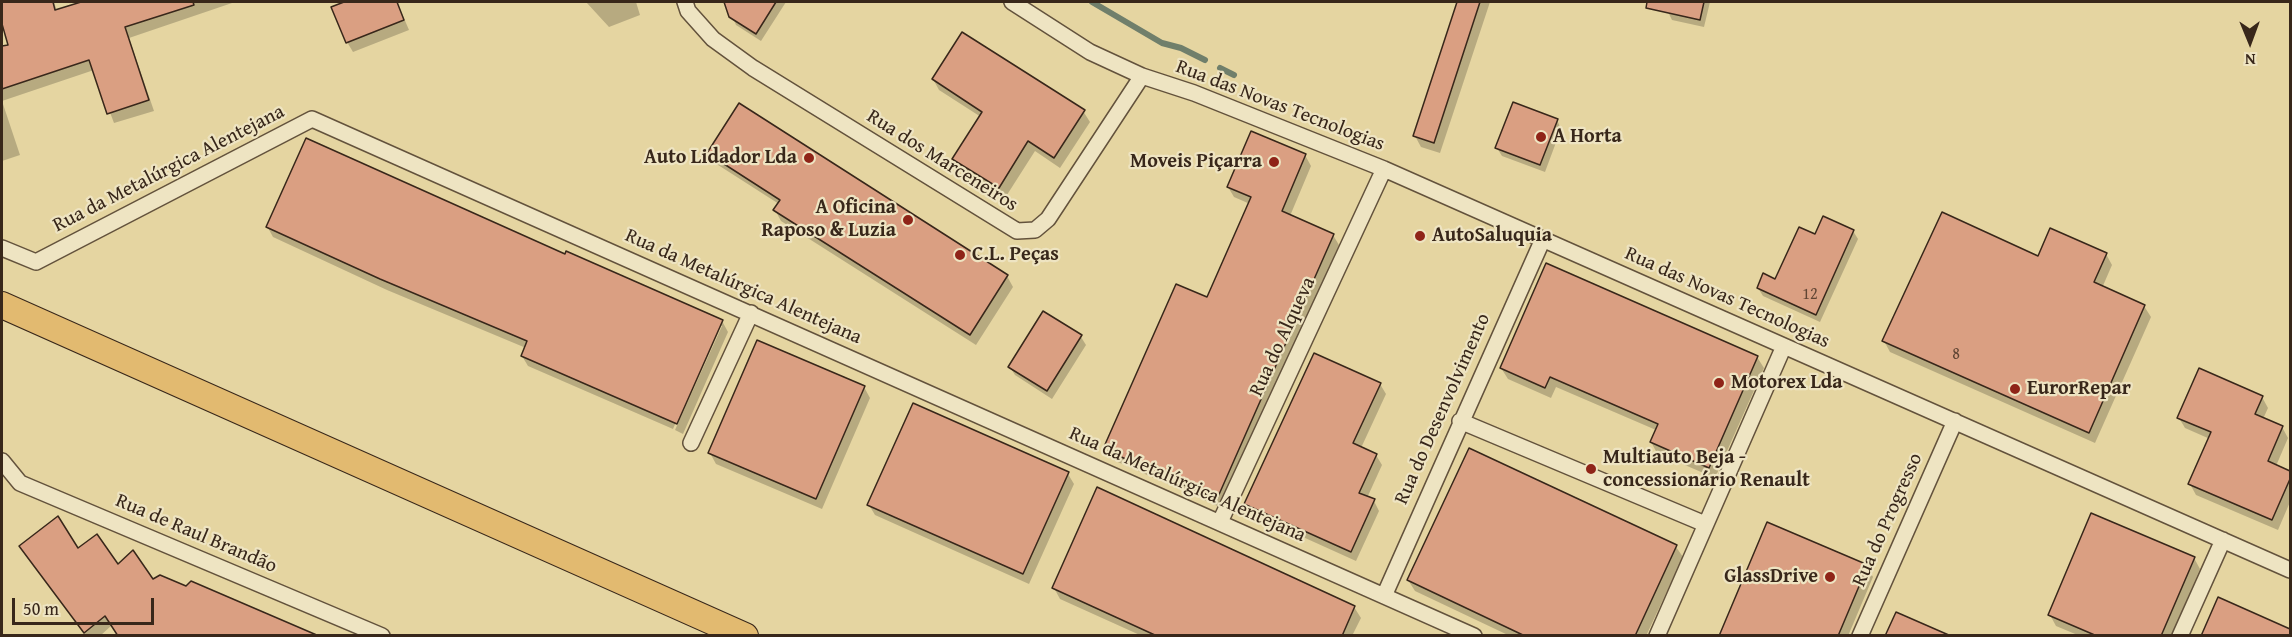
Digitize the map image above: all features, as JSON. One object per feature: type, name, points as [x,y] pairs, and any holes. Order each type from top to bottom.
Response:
[{"type":"main road","points":[[2,305],[745,636]]},
{"type":"street","name":"Rua dos Marceneiros","points":[[685,2],[688,11],[713,39],[753,68],[1017,231],[1035,230],[1048,219],[1142,76]]},
{"type":"street","name":"Rua das Novas Tecnologias","points":[[1012,2],[1090,52],[1142,76],[1194,93],[1384,169],[2290,570]]},
{"type":"street","name":"Rua da Metalúrgica Alentejana","points":[[2,248],[36,262],[312,119],[1474,636]]},
{"type":"street","name":"Rua do Alqueva","points":[[1220,522],[1384,169]]},
{"type":"street","name":"Rua do Desenvolvimento","points":[[1383,596],[1543,239]]},
{"type":"street","points":[[691,443],[751,313]]},
{"type":"street","points":[[1657,636],[1784,346]]},
{"type":"street","points":[[1460,421],[1705,524]]},
{"type":"street","name":"Rua do Progresso","points":[[1860,636],[1955,421]]},
{"type":"street","name":"Rua de Raul Brandão","points":[[2,460],[20,483],[382,636]]},
{"type":"street","points":[[2180,636],[2223,540]]},
{"type":"building","points":[[2,2],[53,2],[55,10],[81,2],[193,2],[194,5],[125,27],[149,100],[107,114],[89,60],[2,89],[2,46],[8,45],[2,24]]},
{"type":"building","points":[[344,2],[397,2],[404,20],[346,43],[331,7]]},
{"type":"building","points":[[724,2],[776,2],[756,34],[729,17]]},
{"type":"building","points":[[1457,2],[1480,2],[1434,143],[1413,136]]},
{"type":"building","points":[[1647,2],[1704,2],[1700,20],[1646,8]]},
{"type":"building","points":[[962,32],[1085,110],[1054,158],[1028,141],[999,188],[952,159],[982,112],[932,79]]},
{"type":"building","points":[[1513,102],[1558,119],[1540,165],[1495,148]]},
{"type":"building","points":[[739,103],[1008,275],[970,335],[773,210],[780,200],[707,153]]},
{"type":"building","points":[[1251,131],[1306,154],[1282,211],[1334,234],[1217,499],[1103,449],[1176,284],[1207,297],[1251,197],[1227,187]]},
{"type":"building","points":[[306,138],[565,254],[566,251],[723,320],[677,424],[521,356],[527,341],[380,279],[266,227]]},
{"type":"building","points":[[1942,212],[2038,256],[2050,228],[2107,253],[2094,282],[2145,305],[2089,433],[1882,341]]},
{"type":"building","points":[[1823,216],[1854,230],[1816,315],[1757,288],[1763,273],[1775,279],[1799,227],[1815,234]]},
{"type":"building","points":[[1546,263],[1758,356],[1709,468],[1650,442],[1658,424],[1550,377],[1545,388],[1500,368]]},
{"type":"building","points":[[1043,311],[1082,335],[1047,391],[1008,367]]},
{"type":"building","points":[[757,340],[865,386],[816,499],[708,453]]},
{"type":"building","points":[[1314,353],[1381,383],[1353,443],[1377,454],[1359,493],[1375,499],[1351,552],[1244,504]]},
{"type":"building","points":[[2199,368],[2263,396],[2255,414],[2283,426],[2268,461],[2290,471],[2290,479],[2272,520],[2188,484],[2211,432],[2177,418]]},
{"type":"building","points":[[913,403],[1069,472],[1023,574],[867,505]]},
{"type":"building","points":[[1469,448],[1677,545],[1635,636],[1525,636],[1407,580]]},
{"type":"building","points":[[1097,487],[1355,606],[1342,636],[1157,636],[1052,588]]},
{"type":"building","points":[[2091,513],[2195,557],[2161,636],[2097,636],[2048,615]]},
{"type":"building","points":[[58,516],[78,548],[97,534],[118,564],[133,550],[153,579],[160,575],[186,586],[191,581],[319,636],[118,636],[105,616],[84,633],[19,546]]},
{"type":"building","points":[[1767,522],[1868,565],[1838,636],[1719,636]]},
{"type":"building","points":[[2218,597],[2290,629],[2290,636],[2201,636]]},
{"type":"building","points":[[1896,612],[1951,636],[1885,636]]},
{"type":"waterway","points":[[1092,2],[1162,43],[1181,48],[1205,60]]},
{"type":"waterway","points":[[1220,68],[1234,75]]},
{"type":"place","name":"A Horta","points":[[1541,137]]},
{"type":"place","name":"Auto Lidador Lda","points":[[809,158]]},
{"type":"place","name":"Moveis Piçarra","points":[[1274,162]]},
{"type":"place","name":"A Oficina Raposo & Luzia","points":[[908,220]]},
{"type":"place","name":"AutoSaluquia","points":[[1420,236]]},
{"type":"place","name":"C.L. Peças","points":[[960,255]]},
{"type":"place","name":"Motorex Lda","points":[[1719,383]]},
{"type":"place","name":"EurorRepar","points":[[2015,389]]},
{"type":"place","name":"Multiauto Beja - concessionário Renault","points":[[1591,469]]},
{"type":"place","name":"GlassDrive","points":[[1830,577]]}]
